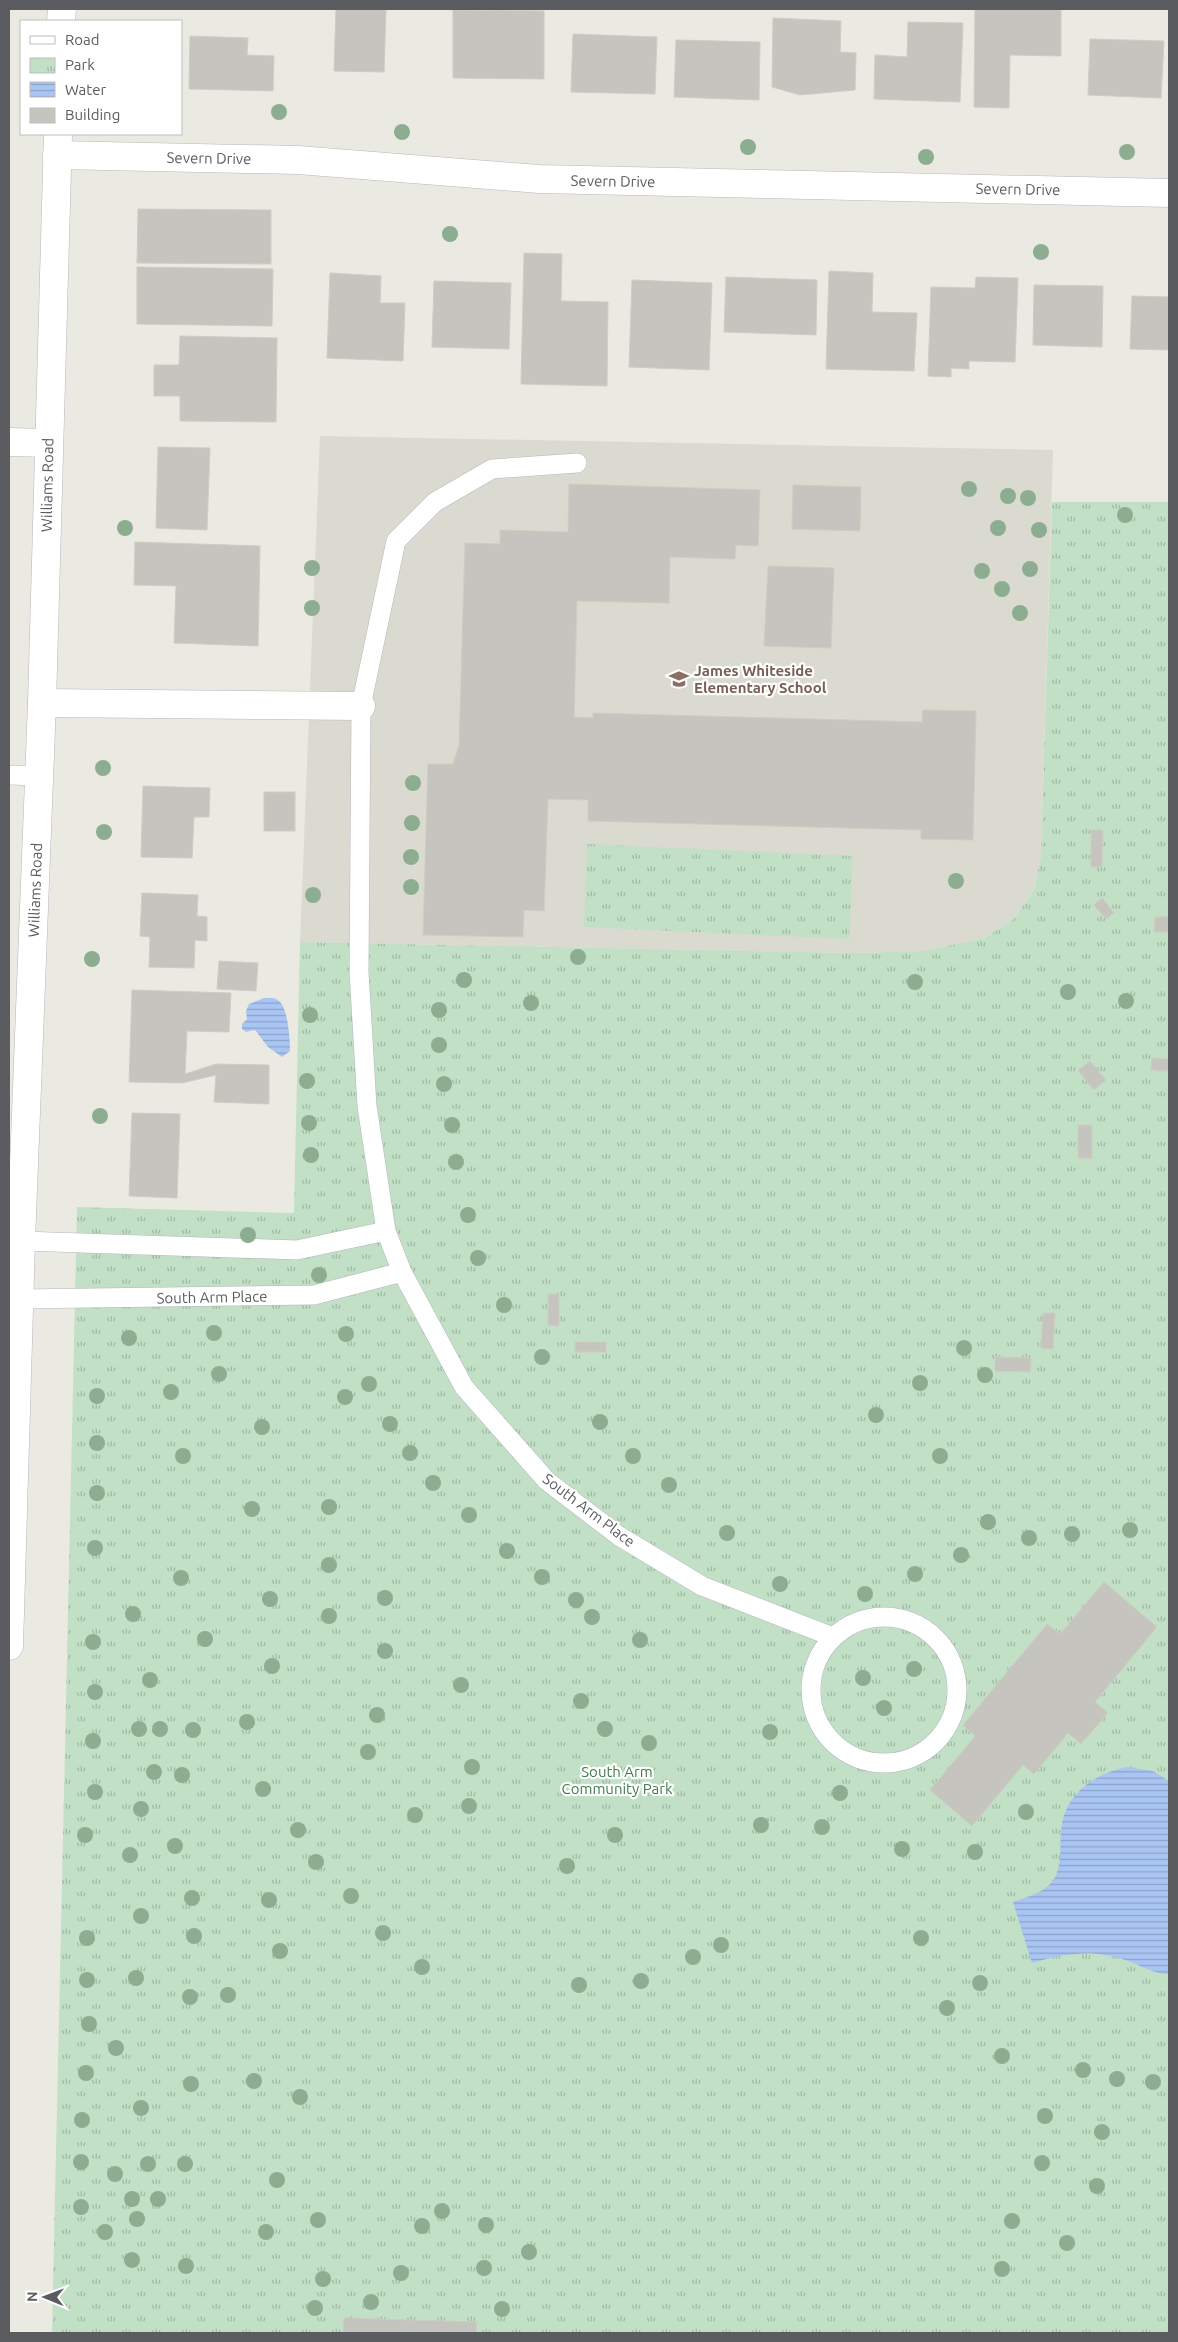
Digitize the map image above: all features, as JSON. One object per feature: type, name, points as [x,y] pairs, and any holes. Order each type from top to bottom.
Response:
[{"type":"street","name":"Severn Drive","points":[[57,144],[539,179],[1169,193]]},
{"type":"street","name":"Williams Road","points":[[9,1646],[13,1408],[40,776],[57,144]]},
{"type":"street","points":[[9,442],[48,442]]},
{"type":"street","points":[[42,703],[361,706]]},
{"type":"lane","name":"South Arm Place","points":[[578,463],[492,469],[435,502],[396,541],[361,706],[360,972],[367,1106],[386,1231],[402,1272],[464,1387],[547,1481],[619,1536],[702,1586],[833,1637]]},
{"type":"lane","points":[[9,775],[40,776]]},
{"type":"lane","points":[[21,1241],[297,1250],[386,1231]]},
{"type":"lane","name":"South Arm Place","points":[[19,1299],[314,1295],[402,1272]]},
{"type":"lane","points":[[875,1617],[883,1617],[899,1618],[921,1626],[940,1641],[952,1661],[958,1684],[956,1708],[946,1731],[930,1749],[908,1761],[883,1765],[859,1760],[837,1748],[821,1729],[812,1706],[811,1681],[819,1656],[833,1637],[853,1623],[875,1617]]},
{"type":"shaded area","name":"James Whiteside Elementary School","points":[[320,436],[1053,450],[1041,856],[1034,890],[1014,919],[985,938],[923,951],[855,953],[300,942]]},
{"type":"green space","name":"South Arm Community Park","points":[[1052,502],[1169,502],[1169,2333],[52,2333],[77,1207],[294,1213],[300,942],[855,953],[923,951],[985,938],[1014,919],[1034,890],[1041,856]]},
{"type":"green space","points":[[587,844],[853,856],[849,939],[584,927]]},
{"type":"water","points":[[264,998],[277,1000],[285,1010],[290,1051],[282,1057],[268,1047],[255,1030],[246,1032],[242,1029],[242,1024],[247,1019],[246,1011],[249,1004]]},
{"type":"water","points":[[1127,1767],[1153,1771],[1169,1781],[1169,1974],[1153,1971],[1115,1957],[1092,1954],[1069,1955],[1032,1963],[1013,1902],[1043,1890],[1055,1877],[1060,1862],[1061,1831],[1065,1812],[1077,1793],[1095,1779]]},
{"type":"building","points":[[336,9],[386,9],[384,72],[334,71]]},
{"type":"building","points":[[975,9],[1061,9],[1061,56],[1010,55],[1009,108],[974,107]]},
{"type":"building","points":[[453,10],[544,11],[544,79],[453,78]]},
{"type":"building","points":[[773,18],[841,21],[840,52],[856,53],[855,90],[800,95],[772,87]]},
{"type":"building","points":[[908,22],[963,23],[960,102],[874,99],[875,55],[907,57]]},
{"type":"building","points":[[573,34],[657,37],[655,94],[571,92]]},
{"type":"building","points":[[190,36],[248,38],[247,55],[274,56],[273,91],[189,89]]},
{"type":"building","points":[[1090,39],[1164,41],[1161,98],[1088,95]]},
{"type":"building","points":[[676,40],[760,42],[759,100],[674,97]]},
{"type":"building","points":[[138,209],[271,210],[271,264],[137,263]]},
{"type":"building","points":[[524,253],[562,254],[561,301],[608,302],[607,386],[521,384]]},
{"type":"building","points":[[137,267],[273,269],[272,326],[137,324]]},
{"type":"building","points":[[829,271],[873,273],[872,312],[917,313],[914,371],[826,369]]},
{"type":"building","points":[[330,273],[381,276],[380,303],[405,303],[403,361],[327,358]]},
{"type":"building","points":[[726,277],[817,280],[816,335],[724,332]]},
{"type":"building","points":[[976,277],[1018,278],[1015,362],[969,361],[969,369],[951,368],[951,377],[928,376],[931,287],[975,288]]},
{"type":"building","points":[[632,280],[712,283],[709,370],[629,367]]},
{"type":"building","points":[[434,281],[511,283],[509,349],[432,347]]},
{"type":"building","points":[[1034,285],[1103,286],[1102,347],[1033,345]]},
{"type":"building","points":[[1132,296],[1169,297],[1169,350],[1130,349]]},
{"type":"building","points":[[180,336],[277,338],[276,422],[180,421],[180,396],[154,396],[154,365],[179,365]]},
{"type":"building","points":[[158,447],[210,448],[207,530],[156,528]]},
{"type":"building","points":[[569,484],[760,490],[758,546],[736,545],[735,559],[670,557],[669,603],[577,601],[574,717],[593,718],[593,713],[922,722],[923,710],[976,711],[973,840],[921,839],[921,830],[588,821],[588,800],[548,799],[544,911],[524,910],[523,937],[423,935],[428,764],[453,764],[459,745],[465,543],[500,544],[500,530],[568,532]]},
{"type":"building","points":[[793,485],[861,487],[860,531],[792,529]]},
{"type":"building","points":[[135,542],[260,546],[258,646],[174,643],[176,586],[134,585]]},
{"type":"building","points":[[768,566],[834,568],[831,648],[764,646]]},
{"type":"building","points":[[143,786],[210,788],[209,817],[194,817],[192,858],[141,857]]},
{"type":"building","points":[[264,792],[295,792],[295,831],[264,831]]},
{"type":"building","points":[[1091,830],[1103,830],[1102,867],[1091,867]]},
{"type":"building","points":[[142,893],[198,895],[197,916],[207,917],[207,941],[195,940],[194,968],[149,967],[150,937],[140,936]]},
{"type":"building","points":[[1102,898],[1114,913],[1106,919],[1094,905]]},
{"type":"building","points":[[1155,917],[1169,917],[1169,932],[1154,932]]},
{"type":"building","points":[[219,961],[258,963],[256,991],[217,989]]},
{"type":"building","points":[[132,990],[231,993],[229,1032],[187,1031],[185,1074],[216,1064],[269,1065],[269,1104],[214,1102],[216,1075],[182,1083],[129,1082]]},
{"type":"building","points":[[1152,1058],[1169,1059],[1169,1071],[1151,1070]]},
{"type":"building","points":[[1090,1061],[1106,1080],[1094,1090],[1078,1071]]},
{"type":"building","points":[[132,1113],[180,1114],[177,1198],[129,1196]]},
{"type":"building","points":[[1078,1125],[1092,1125],[1092,1158],[1078,1158]]},
{"type":"building","points":[[548,1294],[559,1294],[559,1326],[548,1325]]},
{"type":"building","points":[[1043,1313],[1055,1313],[1053,1349],[1041,1348]]},
{"type":"building","points":[[575,1342],[606,1342],[606,1352],[575,1352]]},
{"type":"building","points":[[995,1357],[1031,1358],[1030,1372],[995,1371]]},
{"type":"building","points":[[1104,1582],[1157,1627],[1095,1702],[1108,1713],[1081,1744],[1068,1733],[1034,1774],[1023,1765],[972,1826],[930,1790],[975,1736],[963,1725],[1047,1624],[1060,1634]]},
{"type":"building","points":[[344,2318],[477,2322],[476,2333],[343,2333]]},
{"type":"place","name":"James Whiteside Elementary School","points":[[679,679]]}]
